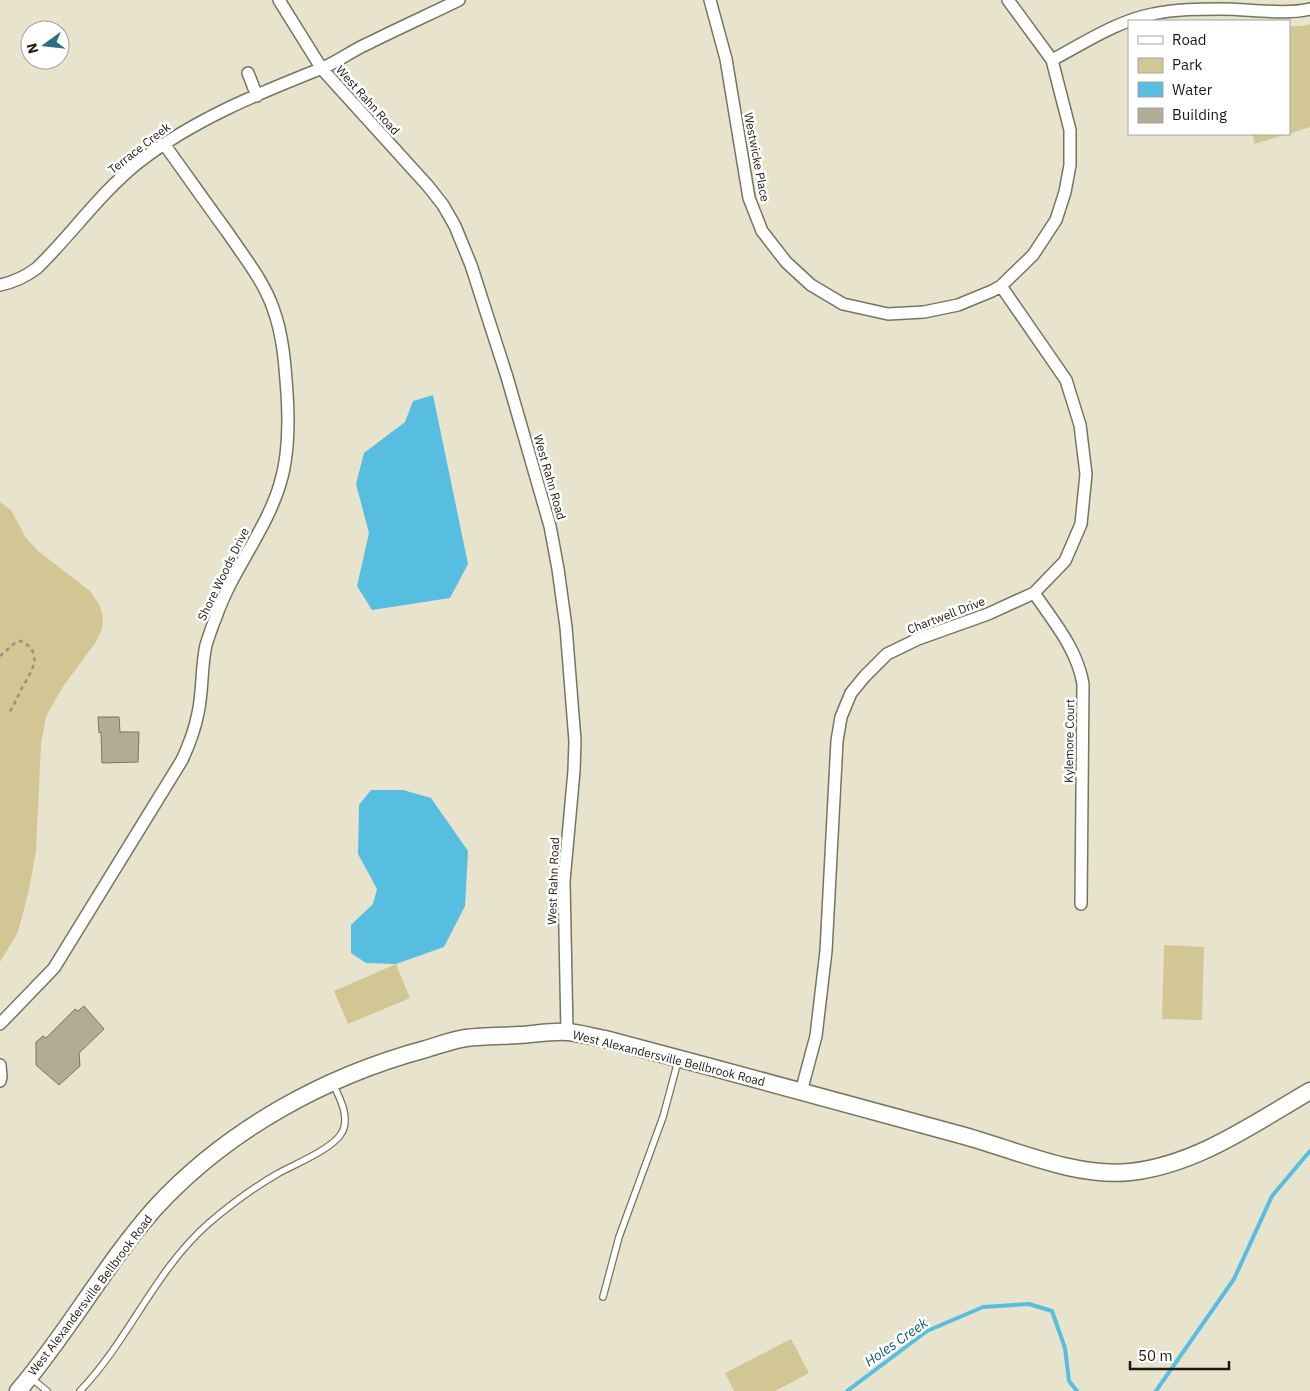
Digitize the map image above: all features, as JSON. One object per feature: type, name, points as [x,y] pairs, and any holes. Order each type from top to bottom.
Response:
[{"type":"main road","name":"West Alexandersville Bellbrook Road","points":[[18,1391],[156,1207],[197,1169],[241,1134],[291,1103],[332,1082],[403,1055],[466,1038],[567,1032],[605,1039],[968,1137],[1068,1167],[1101,1173],[1128,1173],[1147,1170],[1196,1155],[1310,1091]]},
{"type":"street","name":"West Rahn Road","points":[[279,0],[322,68],[428,186],[442,204],[455,226],[474,274],[550,526],[566,627],[575,741],[564,882],[567,1032]]},
{"type":"street","name":"Terrace Creek","points":[[0,285],[23,278],[37,268],[116,182],[164,144],[206,118],[322,68],[365,44],[459,0]]},
{"type":"street","name":"Westwicke Place","points":[[710,0],[726,60],[749,198],[762,231],[786,262],[811,285],[844,304],[888,314],[924,312],[958,305],[1001,286],[1033,255],[1056,220],[1065,192],[1070,165],[1070,130],[1052,60],[1008,0]]},
{"type":"street","points":[[1135,20],[1152,14],[1172,11],[1310,9]]},
{"type":"street","points":[[1052,60],[1128,22]]},
{"type":"street","points":[[248,73],[257,96]]},
{"type":"street","name":"Shore Woods Drive","points":[[0,1024],[54,968],[182,760],[190,742],[198,713],[206,646],[216,614],[264,521],[280,484],[285,461],[288,403],[285,363],[279,328],[273,308],[267,293],[251,266],[164,144]]},
{"type":"street","name":"Chartwell Drive","points":[[801,1092],[816,1036],[826,952],[837,741],[841,717],[852,693],[865,676],[887,654],[918,639],[988,614],[1034,593],[1066,561],[1081,524],[1086,474],[1080,425],[1066,380],[1001,286]]},
{"type":"street","name":"Kylemore Court","points":[[1034,593],[1070,646],[1080,666],[1083,684],[1081,904]]},
{"type":"street","points":[[0,1065],[0,1080]]},
{"type":"lane","points":[[603,1297],[619,1237],[663,1117],[679,1059]]},
{"type":"lane","points":[[80,1391],[105,1363],[168,1268],[207,1225],[243,1196],[275,1175],[324,1148],[341,1134],[345,1123],[342,1105],[332,1082]]},
{"type":"lane","points":[[30,1377],[47,1391]]},
{"type":"path","points":[[0,656],[15,643],[21,641],[28,646],[35,661],[32,671],[10,713]]},
{"type":"green space","points":[[1310,24],[1310,127],[1290,134],[1290,26]]},
{"type":"green space","points":[[1253,135],[1285,135],[1254,144]]},
{"type":"green space","points":[[0,502],[11,510],[26,538],[38,551],[90,591],[99,604],[103,616],[102,629],[96,642],[62,688],[46,717],[41,744],[36,851],[29,890],[18,932],[0,962]]},
{"type":"green space","points":[[1164,945],[1204,947],[1202,1020],[1162,1019]]},
{"type":"green space","points":[[396,964],[410,998],[348,1024],[334,991]]},
{"type":"green space","points":[[791,1339],[809,1373],[775,1391],[734,1391],[725,1373]]},
{"type":"water","points":[[433,395],[468,564],[450,598],[372,610],[357,586],[369,533],[356,484],[364,453],[405,422],[413,401]]},
{"type":"water","points":[[371,790],[403,790],[431,798],[468,851],[465,906],[444,947],[396,964],[366,963],[351,953],[351,925],[373,904],[377,889],[358,854],[359,805]]},
{"type":"building","points":[[98,717],[119,717],[120,732],[139,732],[138,762],[102,763],[101,732],[99,733]]},
{"type":"building","points":[[84,1006],[104,1029],[79,1053],[80,1066],[59,1085],[36,1065],[36,1042],[43,1036],[46,1038],[75,1009],[78,1011]]},
{"type":"waterway","name":"Holes Creek","points":[[1156,1391],[1234,1279],[1272,1196],[1310,1151]]},
{"type":"waterway","name":"Holes Creek","points":[[847,1391],[927,1331],[983,1307],[1029,1304],[1052,1311],[1065,1348],[1069,1381],[1077,1391]]}]
